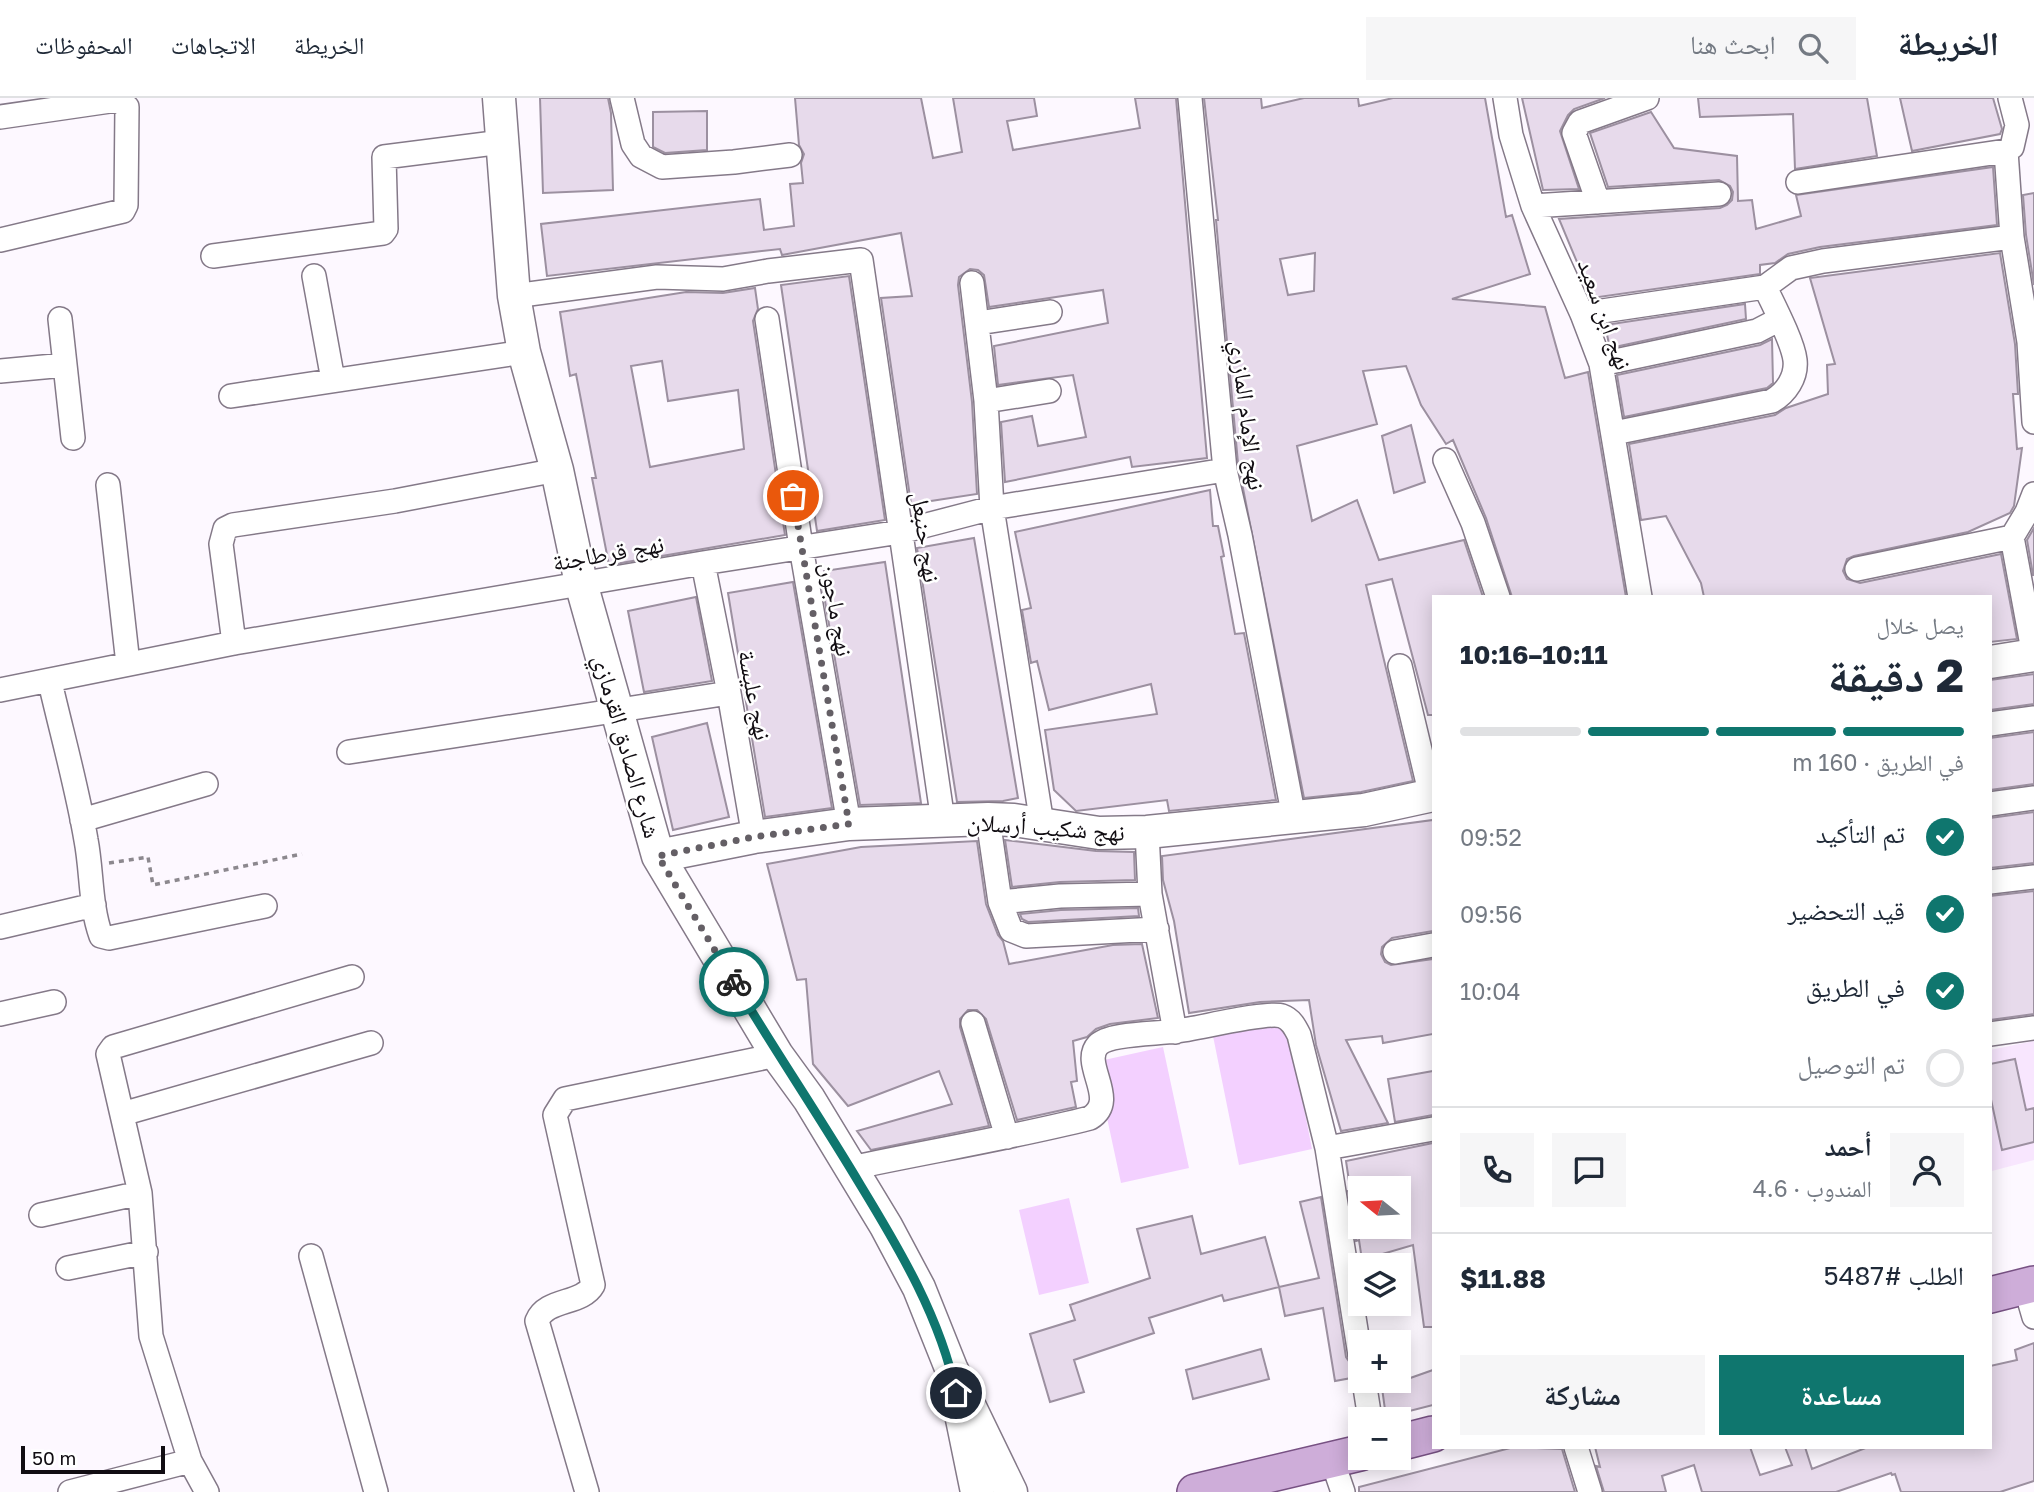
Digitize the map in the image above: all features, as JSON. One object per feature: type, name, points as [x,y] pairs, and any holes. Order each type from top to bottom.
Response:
[{"type":"main road","name":"شارع الصادق القرمازي","points":[[499,98],[514,296],[524,352],[558,470],[581,583],[658,856],[777,1055],[809,1099],[886,1226],[919,1288],[951,1368],[1011,1492]]},
{"type":"main road","points":[[1992,662],[2034,656]]},
{"type":"main road","name":"نهج شكيب أرسلان","points":[[658,856],[754,837],[849,824],[988,819],[1099,833],[1147,832],[1364,810],[1432,796]]},
{"type":"main road","points":[[1992,1295],[2031,1296]]},
{"type":"main road","name":"شارع الصادق القرمازي","points":[[951,1368],[977,1492]]},
{"type":"main road","points":[[1411,1440],[1432,1434]]},
{"type":"main road","points":[[1195,1492],[1257,1485],[1346,1456]]},
{"type":"street","points":[[622,98],[633,144],[642,156],[662,167],[790,155]]},
{"type":"street","name":"نهج الإمام المازري","points":[[1190,98],[1225,470],[1294,818]]},
{"type":"street","name":"نهج ابن سعيد","points":[[1505,98],[1511,135],[1533,206],[1582,314],[1601,364],[1640,595]]},
{"type":"street","points":[[1598,202],[1574,129],[1580,122],[1647,98]]},
{"type":"street","points":[[1798,182],[2006,151],[2012,147],[2017,125],[2010,98]]},
{"type":"street","points":[[0,117],[117,100],[127,107],[126,205],[123,211],[0,240]]},
{"type":"street","points":[[213,256],[383,233],[386,229],[384,157],[502,142]]},
{"type":"street","points":[[2006,151],[2012,237],[2029,342],[2034,422]]},
{"type":"street","points":[[1533,206],[1719,194]]},
{"type":"street","points":[[1582,314],[1765,287],[1791,268],[1823,261],[2012,237]]},
{"type":"street","name":"نهج حنبعل","points":[[514,296],[657,277],[723,279],[861,260],[943,821]]},
{"type":"street","points":[[314,276],[333,380]]},
{"type":"street","points":[[972,283],[986,401],[992,508],[1042,824]]},
{"type":"street","points":[[1614,433],[1772,401],[1783,395],[1794,372],[1795,359],[1765,287]]},
{"type":"street","points":[[978,323],[1051,312]]},
{"type":"street","points":[[60,319],[73,438]]},
{"type":"street","name":"نهج ماجون","points":[[768,319],[801,547],[849,824]]},
{"type":"street","points":[[1601,364],[1757,331],[1780,319]]},
{"type":"street","points":[[231,396],[524,352]]},
{"type":"street","points":[[0,371],[65,365]]},
{"type":"street","points":[[986,401],[1049,391]]},
{"type":"street","points":[[1445,460],[1473,523],[1497,595]]},
{"type":"street","points":[[234,643],[221,544],[225,529],[233,525],[395,501],[558,470]]},
{"type":"street","name":"نهج قرطاجنة","points":[[0,690],[234,643],[581,583],[900,532],[992,508],[1225,470]]},
{"type":"street","points":[[108,485],[128,664]]},
{"type":"street","points":[[2034,494],[2012,537],[2034,656]]},
{"type":"street","points":[[1857,569],[2012,537]]},
{"type":"street","name":"نهج عليسة","points":[[703,563],[754,837]]},
{"type":"street","points":[[1401,666],[1432,796]]},
{"type":"street","points":[[50,682],[82,820],[100,934],[109,938],[265,906]]},
{"type":"street","points":[[349,752],[729,693]]},
{"type":"street","points":[[1992,724],[2034,718]]},
{"type":"street","points":[[82,820],[206,784]]},
{"type":"street","points":[[1992,804],[2034,798]]},
{"type":"street","points":[[988,819],[1000,902],[1011,930],[1026,936],[1157,929]]},
{"type":"street","points":[[1147,832],[1150,894],[1175,1032]]},
{"type":"street","points":[[1992,882],[2034,877]]},
{"type":"street","points":[[1000,902],[1060,896],[1150,894]]},
{"type":"street","points":[[0,927],[94,905]]},
{"type":"street","points":[[1395,952],[1432,945]]},
{"type":"street","points":[[206,1492],[190,1461],[151,1336],[140,1193],[108,1054],[113,1047],[352,977]]},
{"type":"street","points":[[0,1014],[54,1002]]},
{"type":"street","points":[[851,1168],[1090,1118],[1097,1114],[1102,1104],[1093,1055],[1096,1046],[1109,1039],[1175,1032],[1281,1015],[1292,1022],[1299,1035],[1326,1148],[1356,1330]]},
{"type":"street","points":[[973,1023],[1007,1137]]},
{"type":"street","points":[[1992,1034],[2034,1028]]},
{"type":"street","points":[[122,1114],[371,1043]]},
{"type":"street","points":[[587,1492],[537,1321],[544,1310],[587,1293],[593,1285],[555,1115],[565,1099],[777,1055]]},
{"type":"street","points":[[1326,1148],[1432,1129]]},
{"type":"street","points":[[41,1215],[140,1193]]},
{"type":"street","points":[[68,1268],[146,1252]]},
{"type":"street","points":[[311,1256],[376,1492]]},
{"type":"street","points":[[1577,1449],[1590,1492]]},
{"type":"street","points":[[1343,1492],[1346,1456]]},
{"type":"street","points":[[70,1492],[190,1461]]},
{"type":"path","points":[[91,866],[148,858],[153,885],[302,854]]},
{"type":"shaded area","points":[[1287,1021],[1312,1149],[1239,1165],[1213,1036]]},
{"type":"shaded area","points":[[2034,1041],[2034,1160],[1992,1171],[1992,1050]]},
{"type":"shaded area","points":[[1163,1047],[1189,1168],[1121,1183],[1095,1062]]},
{"type":"shaded area","points":[[1069,1198],[1089,1283],[1039,1295],[1019,1210]]},
{"type":"building","points":[[540,98],[608,98],[611,113],[613,190],[543,193]]},
{"type":"building","points":[[795,98],[921,98],[933,158],[962,152],[953,98],[1034,98],[1037,116],[1007,121],[1013,150],[1140,128],[1135,98],[1176,98],[1207,458],[1132,467],[1130,457],[1005,482],[1001,422],[1032,416],[1038,446],[1086,437],[1073,375],[998,385],[994,346],[1108,323],[1103,290],[989,307],[984,275],[978,270],[970,269],[959,277],[958,285],[972,402],[977,494],[911,504],[881,298],[912,296],[901,233],[782,255],[780,249],[547,276],[541,224],[760,199],[764,230],[794,226],[790,184],[803,183],[801,163],[804,154],[799,145]]},
{"type":"building","points":[[1204,98],[1261,98],[1262,108],[1304,98],[1358,98],[1359,106],[1393,98],[1485,98],[1506,217],[1512,215],[1530,274],[1452,299],[1545,307],[1565,378],[1588,372],[1626,595],[1511,595],[1486,518],[1453,440],[1446,444],[1421,405],[1406,366],[1363,371],[1377,424],[1297,446],[1312,521],[1357,500],[1379,560],[1464,540],[1482,595],[1432,595],[1432,715],[1428,715],[1392,579],[1366,585],[1413,781],[1361,792],[1304,798],[1238,463]],"holes":[[[1315,253],[1314,291],[1288,295],[1280,259]]]},
{"type":"building","points":[[1522,98],[1605,98],[1574,109],[1560,131],[1579,189],[1543,190]]},
{"type":"building","points":[[1698,98],[1867,98],[1877,156],[1795,169],[1793,114],[1700,117]]},
{"type":"building","points":[[1900,98],[1993,98],[2002,129],[2000,134],[1912,151]]},
{"type":"building","points":[[707,111],[707,150],[665,153],[653,147],[653,112]]},
{"type":"building","points":[[1651,112],[1674,148],[1737,156],[1738,201],[1752,200],[1756,229],[1801,216],[1796,195],[1993,167],[1997,225],[1820,247],[1788,254],[1775,263],[1760,265],[1760,274],[1592,298],[1559,219],[1720,208],[1732,200],[1733,192],[1730,186],[1719,180],[1608,187],[1590,133]]},
{"type":"building","points":[[2034,193],[2034,285],[2023,195]]},
{"type":"building","points":[[2000,253],[2015,344],[2018,394],[2013,394],[2017,449],[2022,448],[2014,506],[2010,513],[1968,532],[1854,556],[1847,559],[1843,571],[1847,579],[1860,583],[2001,554],[2017,639],[1992,642],[1992,595],[1704,595],[1701,583],[1666,516],[1641,520],[1629,444],[1775,415],[1786,408],[1828,394],[1827,365],[1835,364],[1810,278]]},
{"type":"building","points":[[849,276],[885,520],[817,531],[781,285]]},
{"type":"building","points":[[755,288],[758,309],[753,321],[785,535],[609,565],[576,374],[570,376],[560,312],[686,292],[723,293]],"holes":[[[662,361],[668,401],[738,390],[744,449],[650,467],[631,366]]]},
{"type":"building","points":[[1745,304],[1746,319],[1610,348],[1605,325]]},
{"type":"building","points":[[1772,339],[1773,383],[1767,388],[1624,417],[1617,375],[1760,345]]},
{"type":"building","points":[[1411,425],[1425,482],[1394,493],[1382,436]]},
{"type":"building","points":[[1210,490],[1213,526],[1218,526],[1235,634],[1244,633],[1276,800],[1169,811],[1167,800],[1076,811],[1054,790],[1045,730],[1157,714],[1151,684],[1049,710],[1037,661],[1031,663],[1022,610],[1031,608],[1015,532]]},
{"type":"building","points":[[2034,528],[2034,575],[2033,575],[2027,540]]},
{"type":"building","points":[[974,538],[1018,798],[1003,801],[957,802],[917,548]]},
{"type":"building","points":[[885,562],[921,803],[860,805],[821,578],[825,577],[824,571]]},
{"type":"building","points":[[793,582],[832,808],[765,817],[728,593]]},
{"type":"building","points":[[696,597],[712,681],[644,692],[628,611]]},
{"type":"building","points":[[2034,674],[2034,704],[1992,710],[1992,680]]},
{"type":"building","points":[[707,723],[729,817],[673,830],[652,737]]},
{"type":"building","points":[[2034,732],[2034,784],[1992,790],[1992,738]]},
{"type":"building","points":[[2034,812],[2034,863],[1992,868],[1992,818]]},
{"type":"building","points":[[1432,820],[1432,931],[1392,938],[1382,947],[1381,954],[1385,962],[1391,965],[1432,959],[1432,1034],[1383,1043],[1382,1036],[1346,1040],[1388,1123],[1341,1131],[1316,1045],[1309,1000],[1260,1002],[1189,1013],[1174,921],[1163,880],[1162,856]]},
{"type":"building","points":[[1005,840],[1096,851],[1134,852],[1135,880],[1060,882],[1012,887]]},
{"type":"building","points":[[977,841],[986,904],[1003,941],[1009,964],[1113,945],[1142,944],[1158,1018],[1110,1024],[1096,1029],[1087,1037],[1073,1041],[1077,1081],[1071,1082],[1076,1107],[1017,1120],[986,1019],[977,1010],[968,1010],[960,1019],[960,1027],[989,1126],[871,1150],[857,1131],[952,1104],[939,1071],[848,1106],[813,1064],[806,979],[797,980],[767,864],[861,847]]},
{"type":"building","points":[[2034,891],[2034,1014],[1992,1020],[1992,896]]},
{"type":"building","points":[[1138,908],[1139,916],[1028,922],[1022,919],[1020,914],[1061,910]]},
{"type":"building","points":[[2015,1059],[2026,1110],[2034,1108],[2034,1142],[2002,1150],[1992,1104],[1992,1064]]},
{"type":"building","points":[[1432,1071],[1432,1115],[1395,1122],[1388,1079]]},
{"type":"building","points":[[1432,1143],[1432,1327],[1424,1327],[1413,1245],[1386,1253],[1361,1253],[1359,1240],[1356,1239],[1411,1239],[1411,1176],[1348,1176],[1346,1161]]},
{"type":"building","points":[[1321,1197],[1348,1360],[1348,1379],[1335,1381],[1323,1308],[1285,1316],[1279,1287],[1319,1278],[1300,1202]]},
{"type":"building","points":[[1192,1216],[1201,1254],[1265,1237],[1279,1287],[1224,1301],[1222,1295],[1149,1318],[1154,1333],[1074,1360],[1084,1392],[1050,1402],[1030,1334],[1075,1320],[1070,1305],[1150,1278],[1137,1229]]},
{"type":"building","points":[[2034,1343],[2034,1481],[2000,1492],[1901,1492],[1895,1474],[1891,1473],[1836,1492],[1702,1492],[1694,1465],[1662,1476],[1666,1492],[1604,1492],[1596,1466],[1600,1467],[1596,1449],[1751,1449],[1760,1475],[1792,1465],[1786,1449],[1806,1449],[1812,1469],[1863,1449],[1992,1449],[1992,1366],[2017,1360],[2015,1350]]},
{"type":"building","points":[[1261,1349],[1269,1379],[1193,1399],[1186,1370]]},
{"type":"building","points":[[1432,1370],[1432,1405],[1411,1411],[1411,1407],[1385,1407],[1383,1393],[1411,1393],[1411,1378]]},
{"type":"building","points":[[1506,1449],[1562,1449],[1575,1492],[1359,1492],[1359,1487]]},
{"type":"way so far","points":[[734,982],[658,856],[754,837],[849,824],[793,496]]},
{"type":"route","points":[[734,982],[777,1055],[809,1099],[886,1226],[919,1288],[951,1368],[956,1393]]}]
